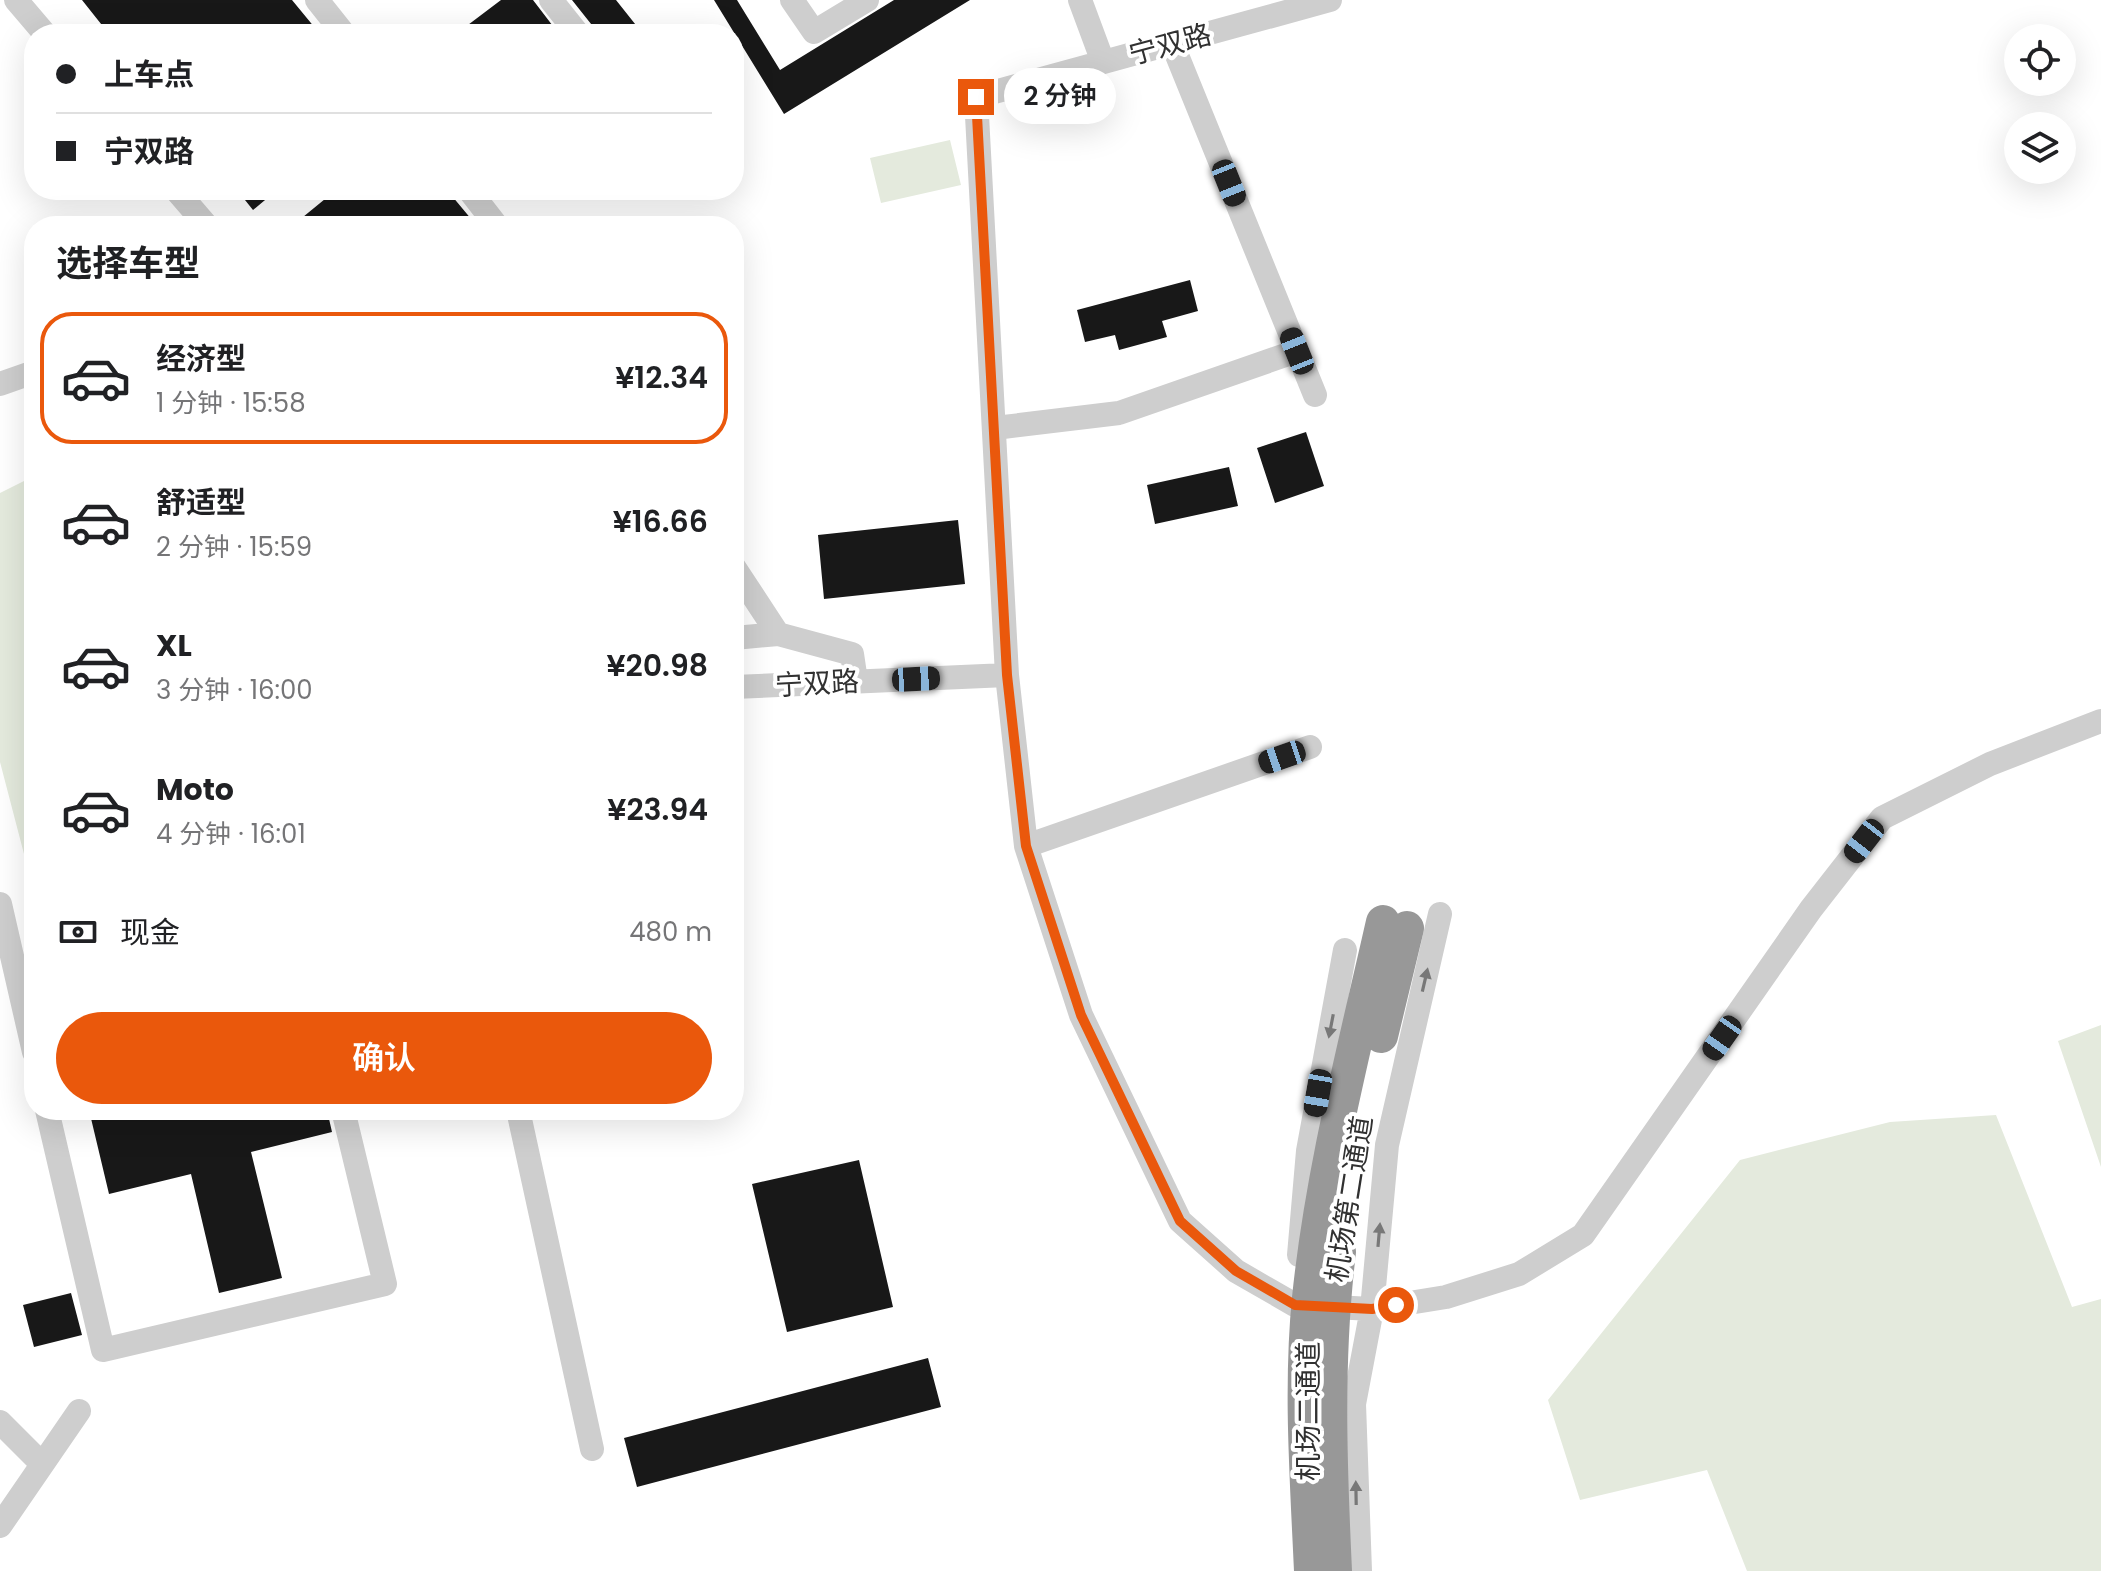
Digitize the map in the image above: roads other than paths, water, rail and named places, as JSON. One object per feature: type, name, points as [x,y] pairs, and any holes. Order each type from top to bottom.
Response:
[{"type":"highway","name":"机场二通道","points":[[1311,1571],[1305,1454],[1309,1299],[1327,1173],[1395,925]]},
{"type":"highway","name":"机场第二通道","points":[[1335,1571],[1330,1455],[1333,1303],[1348,1175],[1395,925]]},
{"type":"street","points":[[16,0],[36,24]]},
{"type":"street","points":[[317,0],[336,24]]},
{"type":"street","points":[[551,0],[570,24]]},
{"type":"street","points":[[792,0],[814,32],[867,0]]},
{"type":"street","name":"宁双路","points":[[1080,0],[1103,62]]},
{"type":"street","name":"宁双路","points":[[744,687],[1007,675],[976,97],[1330,0]]},
{"type":"street","points":[[1172,43],[1315,395]]},
{"type":"street","points":[[185,200],[198,216]]},
{"type":"street","points":[[477,200],[489,216]]},
{"type":"street","points":[[995,428],[1119,413],[1297,351]]},
{"type":"street","points":[[0,384],[24,376]]},
{"type":"street","points":[[744,582],[778,634]]},
{"type":"street","points":[[744,637],[778,634],[852,654],[856,681]]},
{"type":"street","points":[[1007,675],[1026,846],[1081,1015],[1180,1221],[1236,1271],[1295,1305],[1372,1309],[1446,1297],[1519,1274],[1583,1235],[1811,909],[1882,818],[1990,764],[2101,721]]},
{"type":"street","points":[[1026,846],[1310,747]]},
{"type":"street","points":[[0,904],[24,1008]]},
{"type":"street","points":[[1360,1571],[1354,1404],[1372,1309],[1387,1145],[1440,914]]},
{"type":"street","points":[[1304,1571],[1293,1410],[1295,1305],[1308,1151],[1345,950]]},
{"type":"street","points":[[49,1120],[103,1350],[385,1284],[345,1120]]},
{"type":"street","points":[[520,1120],[592,1449]]},
{"type":"street","points":[[0,1526],[79,1411]]},
{"type":"street","points":[[0,1422],[42,1464]]}]
